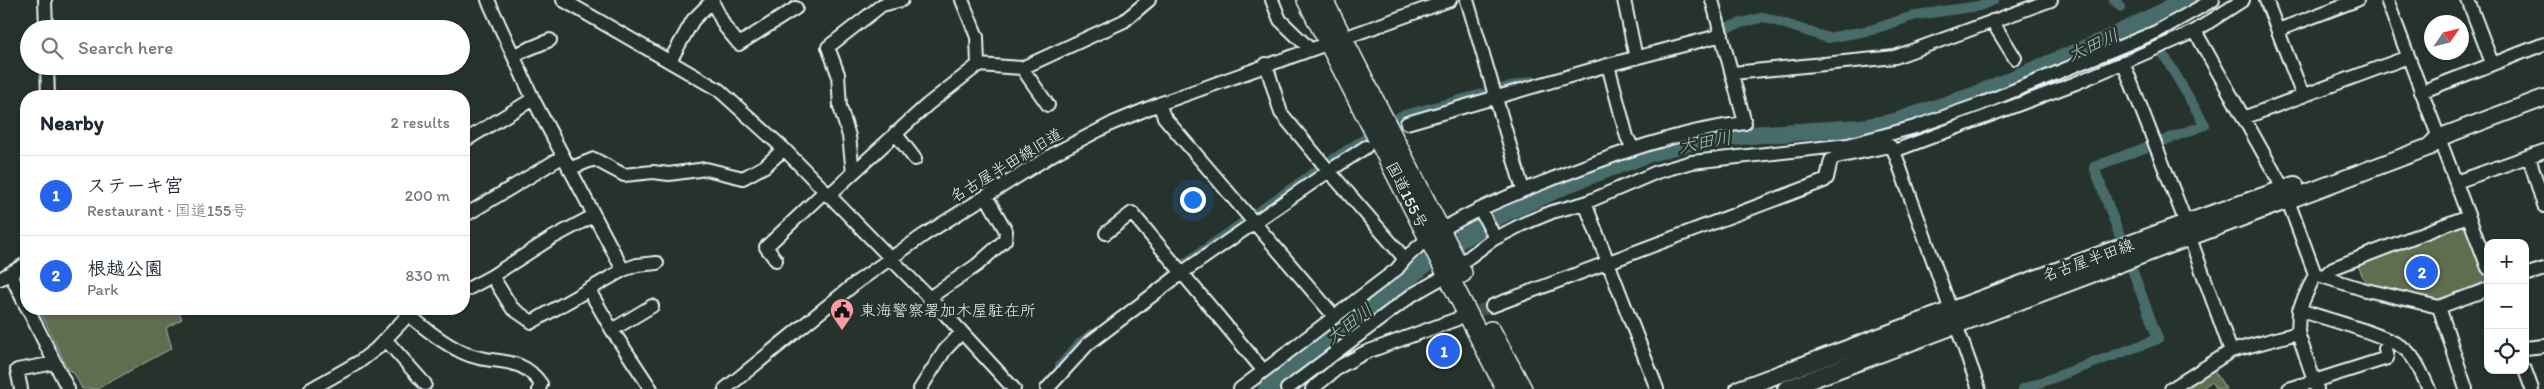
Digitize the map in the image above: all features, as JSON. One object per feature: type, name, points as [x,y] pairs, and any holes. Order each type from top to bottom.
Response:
[{"type":"highway","name":"国道155号","points":[[1307,0],[1336,40]]},
{"type":"highway","name":"国道155号","points":[[1322,0],[1336,40],[1433,237],[1522,389]]},
{"type":"highway","name":"国道155号","points":[[1452,268],[1506,389]]},
{"type":"main road","name":"名古屋半田線","points":[[1786,389],[1954,318],[2286,195],[2426,137],[2438,138],[2544,98]]},
{"type":"main road","name":"名古屋半田線","points":[[1739,389],[1954,318]]},
{"type":"street","points":[[45,0],[46,20]]},
{"type":"street","points":[[488,0],[533,99],[623,270]]},
{"type":"street","points":[[563,0],[719,90],[784,149],[962,332],[1014,389]]},
{"type":"street","points":[[853,173],[848,136],[840,108],[838,74],[828,47],[882,5],[902,0]]},
{"type":"street","points":[[962,0],[977,37],[978,65]]},
{"type":"street","points":[[776,260],[766,247],[853,173],[927,105],[978,65],[1022,68],[1117,24],[1149,0]]},
{"type":"street","points":[[1272,0],[1280,20],[1310,49]]},
{"type":"street","name":"名古屋半田線旧道","points":[[725,389],[739,385],[849,288],[986,196],[1055,153],[1113,123],[1159,104],[1266,64],[1450,0]]},
{"type":"street","points":[[1467,0],[1523,190]]},
{"type":"street","points":[[1624,0],[1636,58]]},
{"type":"street","points":[[1240,389],[1397,269],[1404,259],[1433,237],[1481,210],[1523,190],[1633,148],[1668,137],[1744,123],[1733,73],[1712,0]]},
{"type":"street","points":[[1733,73],[1895,57],[2051,0]]},
{"type":"street","points":[[1287,389],[1412,295],[1492,240],[1522,224],[1552,212],[1584,203],[1657,172],[1692,162],[1848,145],[1915,127],[1981,104],[2156,32],[2213,0]]},
{"type":"street","points":[[1894,150],[2076,83],[2195,31],[2243,0]]},
{"type":"street","points":[[2266,0],[2303,96]]},
{"type":"street","points":[[2278,30],[2357,0]]},
{"type":"street","points":[[2387,0],[2484,258]]},
{"type":"street","points":[[2468,0],[2492,63]]},
{"type":"street","points":[[670,61],[693,20],[712,1],[725,27],[738,44],[796,8]]},
{"type":"street","points":[[1992,21],[2015,58]]},
{"type":"street","points":[[2195,31],[2286,195],[2319,276]]},
{"type":"street","points":[[1408,123],[1608,65],[1722,35]]},
{"type":"street","points":[[514,55],[550,40]]},
{"type":"street","points":[[2421,92],[2544,44]]},
{"type":"street","points":[[2243,118],[2408,57]]},
{"type":"street","points":[[2123,62],[2188,230],[2231,351]]},
{"type":"street","points":[[1266,64],[1280,113],[1404,259]]},
{"type":"street","points":[[1608,65],[1627,137],[1633,148]]},
{"type":"street","points":[[1022,68],[1048,105]]},
{"type":"street","points":[[47,75],[48,90]]},
{"type":"street","points":[[470,138],[533,99]]},
{"type":"street","points":[[1159,104],[1164,117],[1256,222],[1334,316]]},
{"type":"street","points":[[895,133],[915,159]]},
{"type":"street","points":[[1492,306],[1607,261],[1824,181],[1827,178],[1831,160],[1837,156],[1890,146],[1894,150],[1979,389]]},
{"type":"street","points":[[1047,389],[1088,344],[1183,272],[1366,147]]},
{"type":"street","points":[[569,169],[594,158],[624,175],[653,172],[669,174],[706,168],[743,178],[765,166],[784,149]]},
{"type":"street","points":[[2456,182],[2544,151]]},
{"type":"street","points":[[470,212],[562,157]]},
{"type":"street","points":[[2529,157],[2544,206]]},
{"type":"street","points":[[929,298],[977,265],[1005,240],[1006,231],[986,196]]},
{"type":"street","points":[[1584,203],[1657,389]]},
{"type":"street","points":[[1481,210],[1493,234]]},
{"type":"street","points":[[1106,233],[1132,213],[1263,370]]},
{"type":"street","points":[[470,288],[492,276],[550,238],[593,216]]},
{"type":"street","points":[[2316,385],[2298,333],[2299,310],[2319,276],[2333,268],[2468,216]]},
{"type":"street","points":[[492,276],[512,308],[532,322],[623,270],[636,265],[657,263]]},
{"type":"street","points":[[20,267],[5,276],[20,297]]},
{"type":"street","points":[[2529,275],[2544,269]]},
{"type":"street","points":[[2319,276],[2439,308],[2484,291]]},
{"type":"street","points":[[589,290],[612,330],[651,389]]},
{"type":"street","points":[[612,330],[652,306]]},
{"type":"street","points":[[2439,308],[2466,389]]},
{"type":"street","points":[[2299,310],[2371,334],[2407,350],[2415,358],[2429,389]]},
{"type":"street","points":[[31,315],[68,389]]},
{"type":"street","points":[[311,389],[359,362],[409,315]]},
{"type":"street","points":[[414,315],[429,333],[463,353],[491,360],[516,363],[528,369],[541,384],[539,389]]},
{"type":"street","points":[[1312,389],[1339,368],[1364,353],[1457,319]]},
{"type":"street","points":[[920,389],[944,350],[962,332]]},
{"type":"street","points":[[2171,389],[2231,351],[2298,333]]},
{"type":"street","points":[[385,339],[425,384]]},
{"type":"street","points":[[2529,348],[2544,346]]},
{"type":"street","points":[[2290,389],[2316,385],[2387,358],[2385,349]]},
{"type":"street","points":[[21,389],[17,370],[55,363]]},
{"type":"street","points":[[2526,374],[2532,389]]},
{"type":"green space","points":[[2457,224],[2466,227],[2484,275],[2484,285],[2437,303],[2366,284],[2357,263]]},
{"type":"green space","points":[[42,315],[180,315],[182,319],[166,328],[172,348],[97,389],[82,389],[75,375],[67,367]]},
{"type":"green space","points":[[2212,367],[2226,389],[2216,389],[2211,382],[2201,389],[2177,389]]},
{"type":"waterway","points":[[1713,31],[1764,17],[1828,38],[1871,30],[1916,15],[1979,6],[1994,0]]},
{"type":"waterway","points":[[2114,0],[2121,7]]},
{"type":"waterway","name":"大田川","points":[[1267,389],[1443,250],[1502,214],[1577,180],[1650,153],[1684,143],[1749,135],[1862,128],[1895,122],[1976,95],[2101,42],[2188,0]]},
{"type":"waterway","points":[[2023,389],[2158,339],[2094,167],[2205,125],[2164,55]]},
{"type":"waterway","points":[[1173,272],[1335,158],[1401,116],[1531,81]]},
{"type":"waterway","points":[[1060,366],[1080,343],[1092,334]]},
{"type":"tunnel","points":[[1462,317],[1492,306]]},
{"type":"place","name":"根越公園","points":[[2422,272]]},
{"type":"place","name":"東海警察署加木屋駐在所","points":[[842,331]]},
{"type":"place","name":"ステーキ宮","points":[[1444,351]]}]
